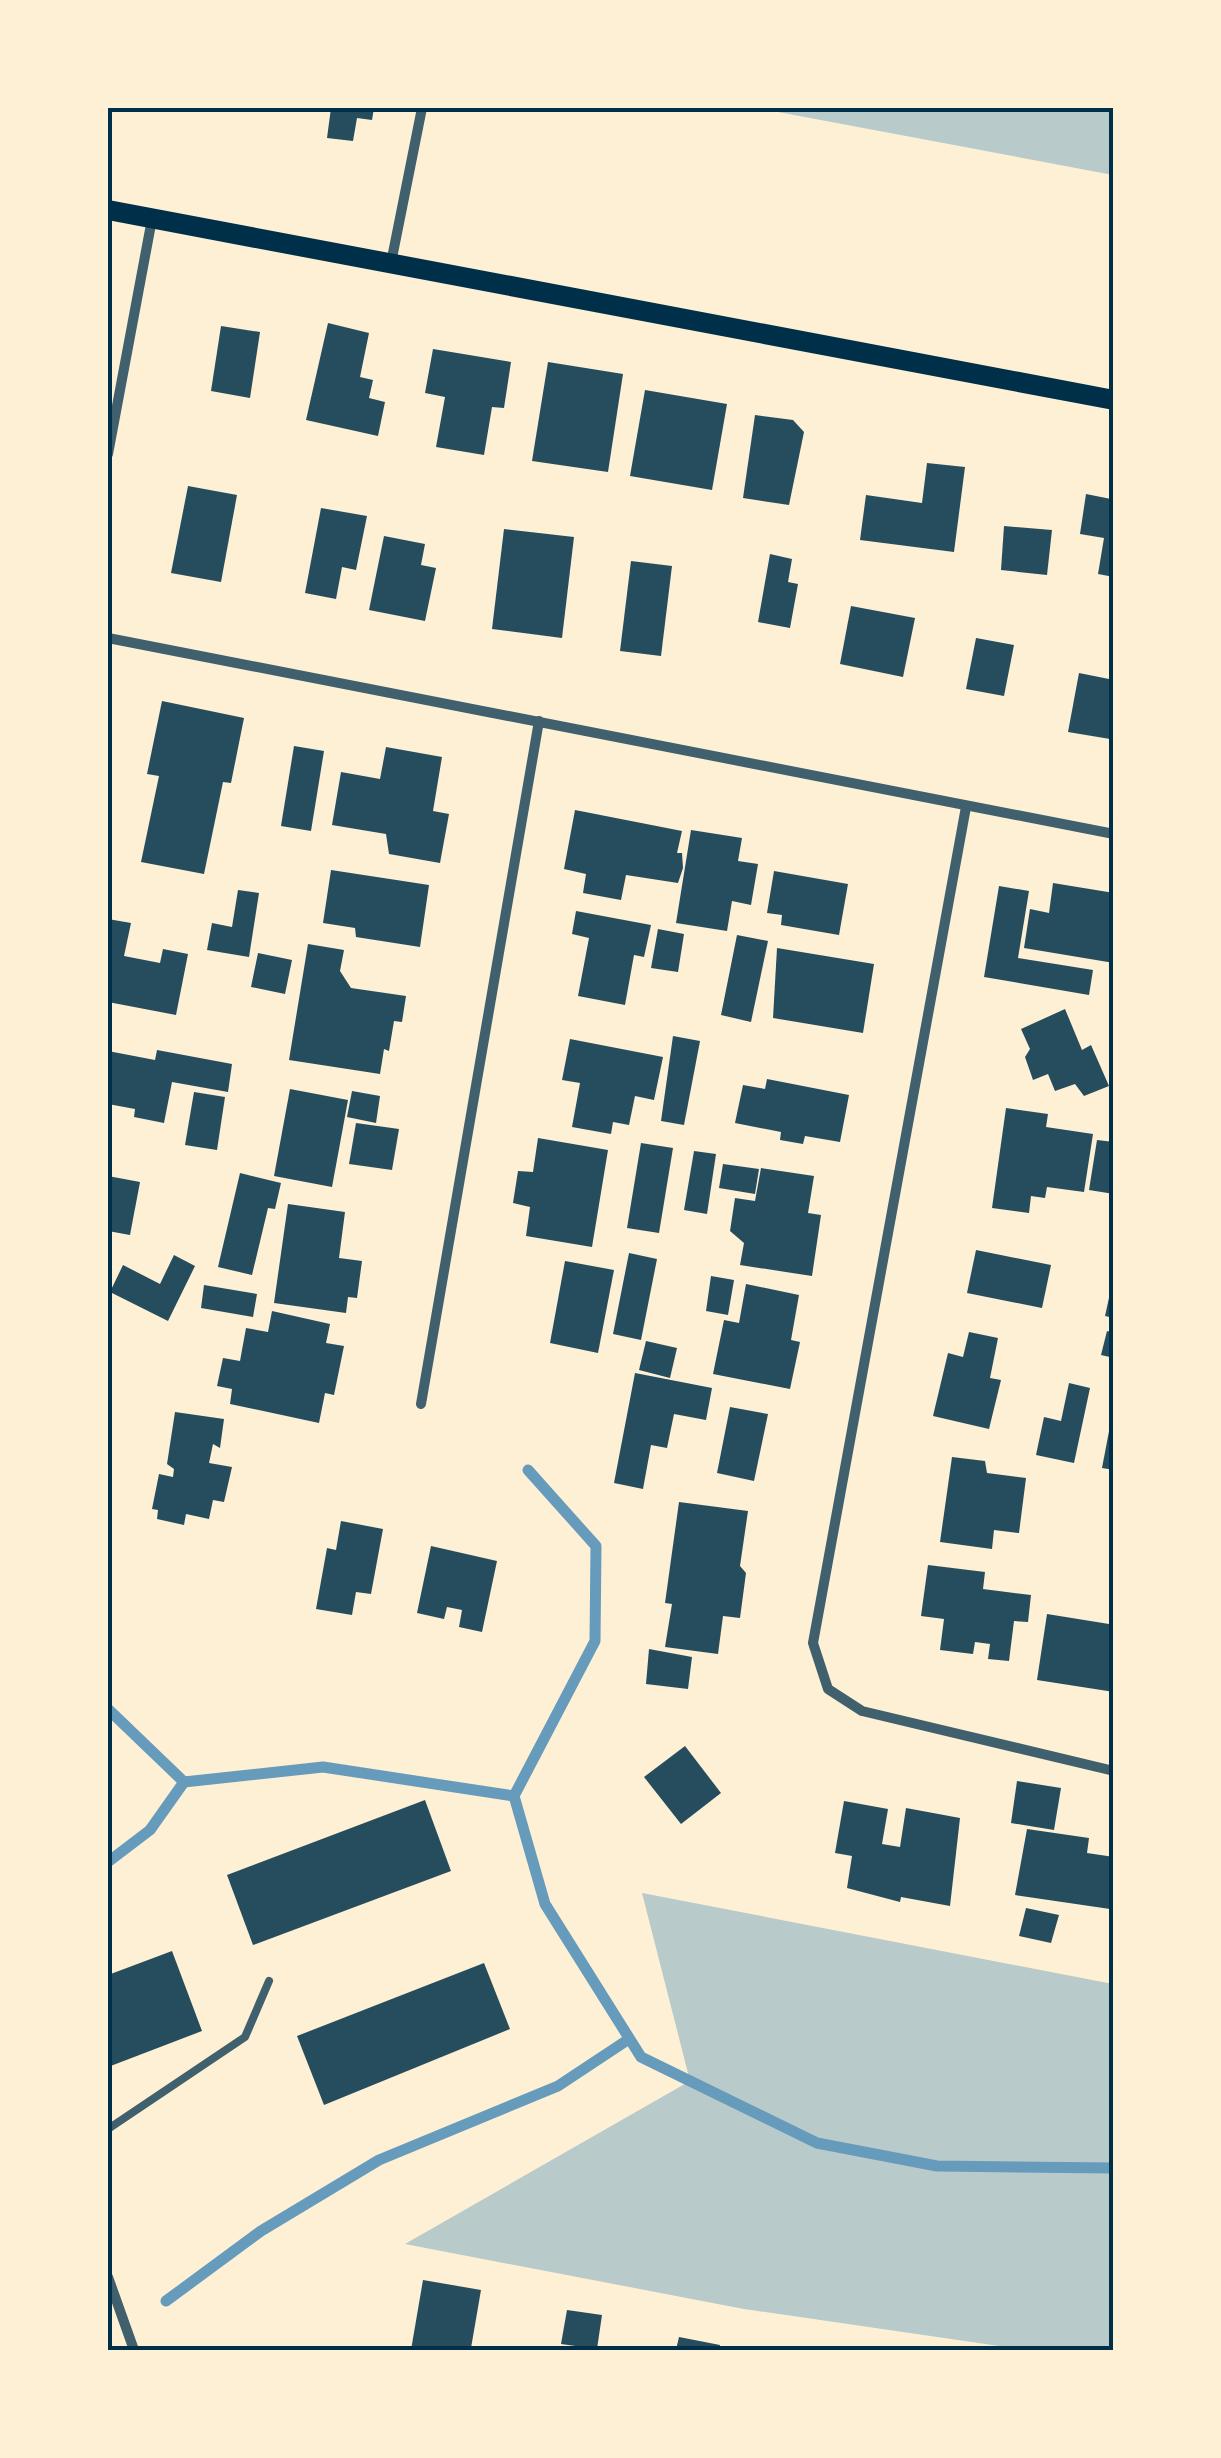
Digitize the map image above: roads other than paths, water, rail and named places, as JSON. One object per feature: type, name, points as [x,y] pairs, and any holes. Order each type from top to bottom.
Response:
[{"type":"main road","points":[[108,210],[1114,400]]},
{"type":"street","points":[[390,264],[422,108]]},
{"type":"street","points":[[108,454],[152,218]]},
{"type":"street","points":[[108,638],[1114,834]]},
{"type":"street","points":[[421,1404],[539,721]]},
{"type":"street","points":[[966,807],[813,1643],[828,1690],[862,1711],[1114,1770]]},
{"type":"street","points":[[108,2277],[134,2350]]},
{"type":"lane","points":[[108,2128],[245,2038],[268,1981]]},
{"type":"waterway","points":[[528,1470],[596,1546],[595,1641],[514,1796],[545,1904],[641,2057],[817,2143],[937,2166],[1114,2168]]},
{"type":"waterway","points":[[108,1709],[184,1782]]},
{"type":"waterway","points":[[108,1862],[150,1830],[184,1782],[323,1767],[514,1796]]},
{"type":"waterway","points":[[166,2301],[261,2231],[379,2160],[558,2086],[629,2039]]}]
